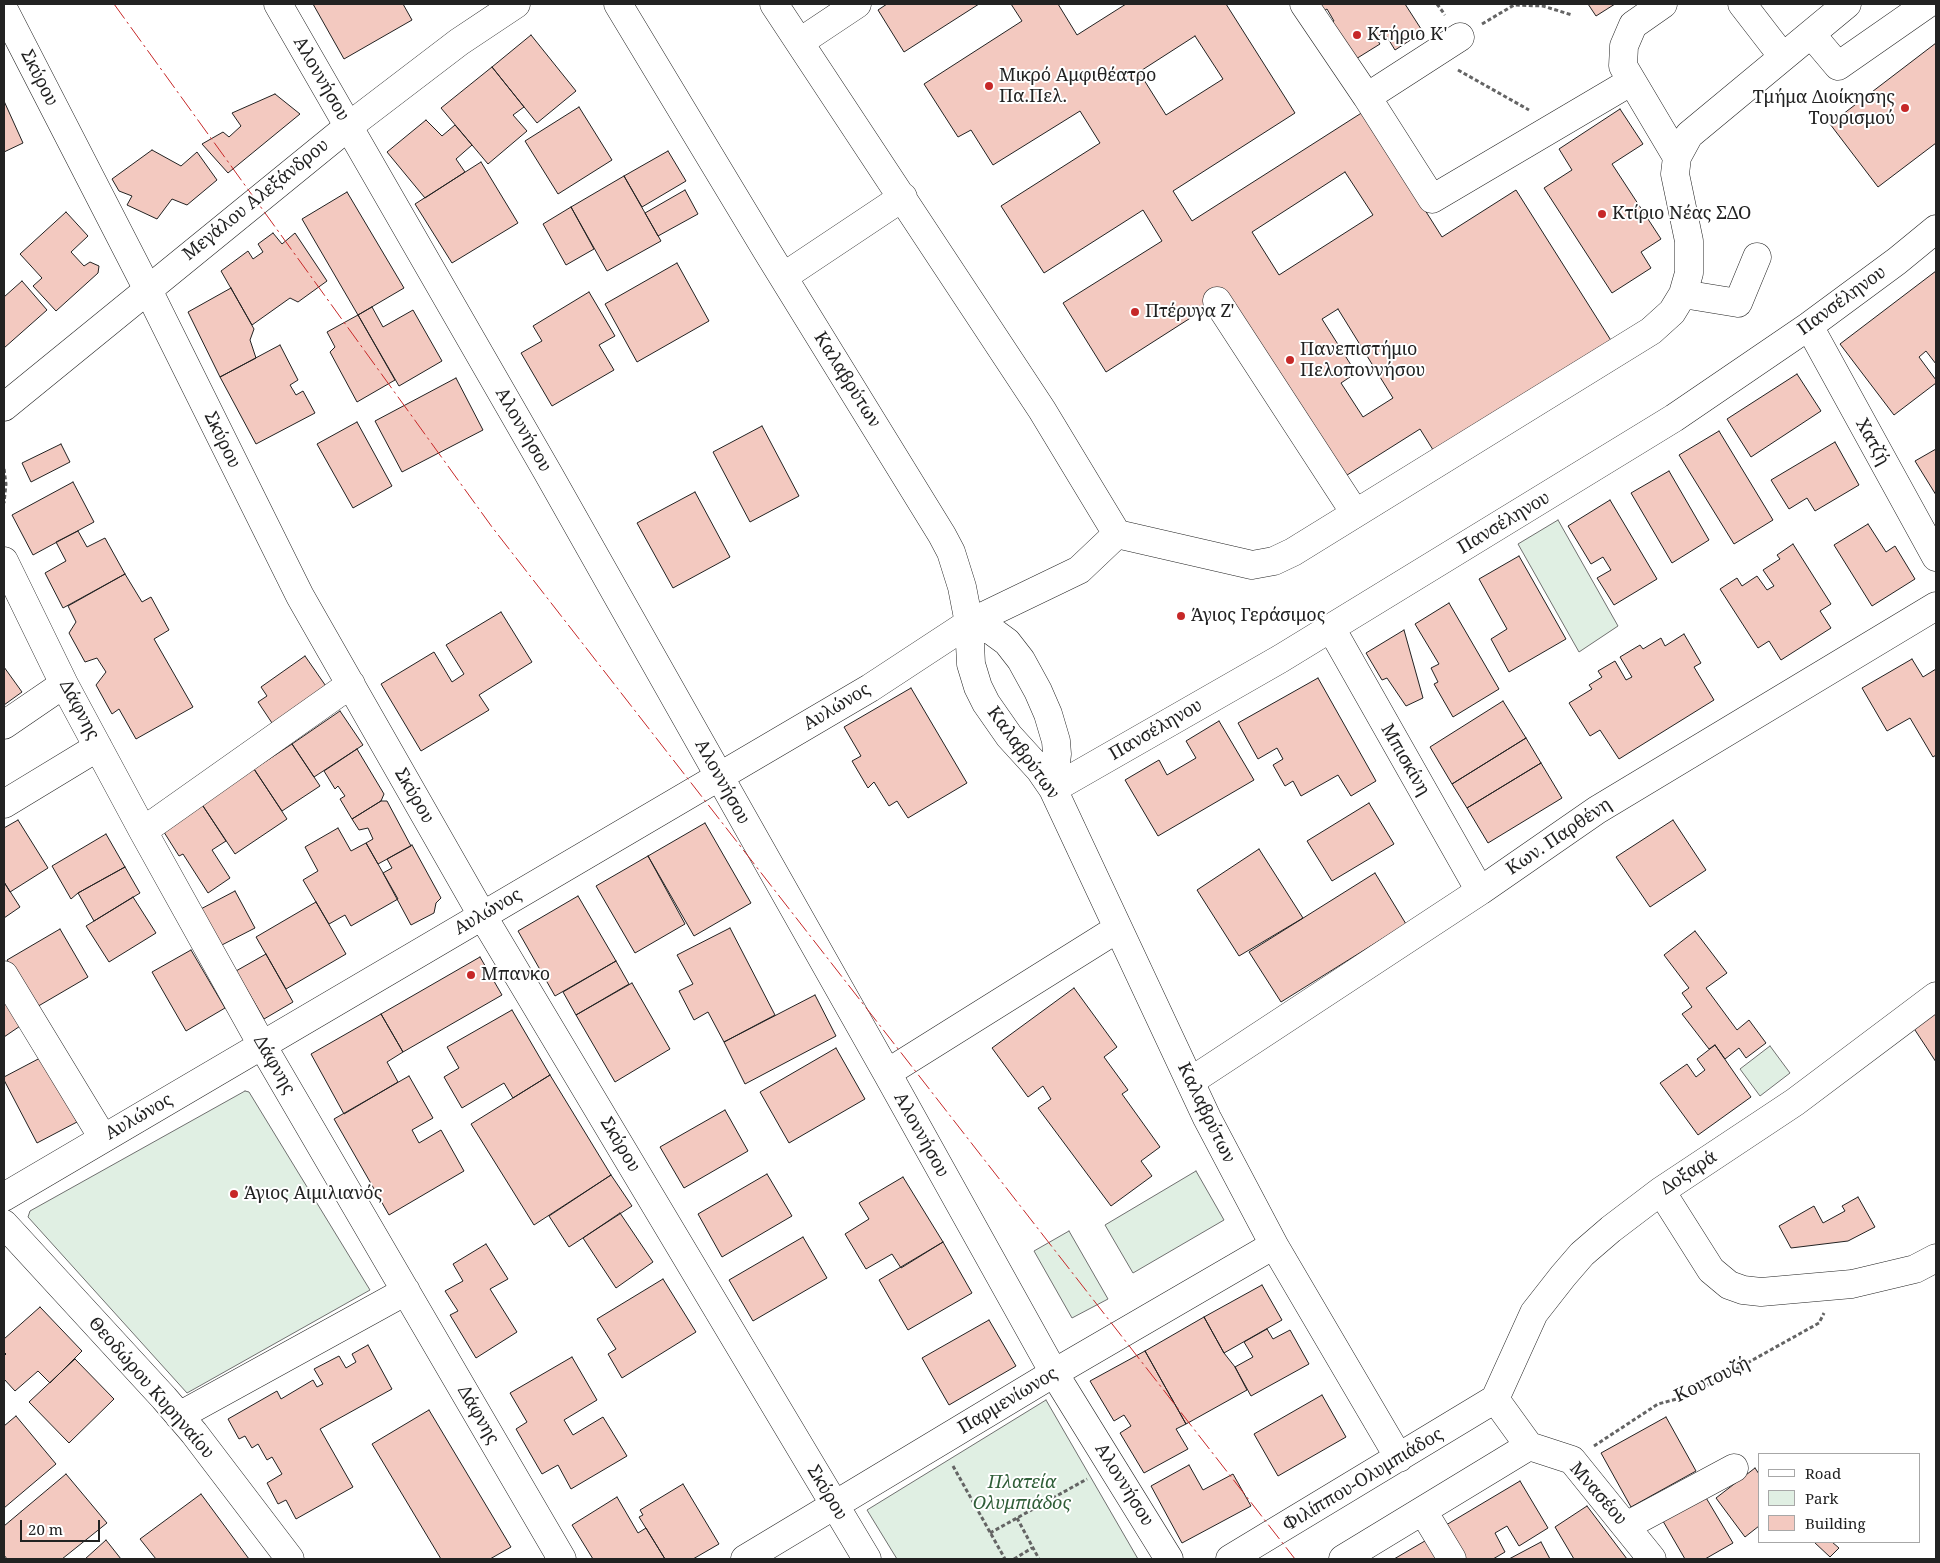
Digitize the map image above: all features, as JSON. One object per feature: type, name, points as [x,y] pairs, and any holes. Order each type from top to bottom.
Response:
[{"type":"street","name":"Αλοννήσου","points":[[278,4],[548,473],[1054,1373],[1169,1559]]},
{"type":"street","name":"Μεγάλου Αλεξάνδρου","points":[[4,407],[147,288],[348,126],[459,42],[516,4]]},
{"type":"street","name":"Καλαβρύτων","points":[[618,4],[942,535],[958,570],[969,623],[971,664],[978,687],[986,703],[1008,736],[1040,770],[1053,789],[1207,1118],[1274,1245],[1399,1458]]},
{"type":"street","points":[[774,4],[1042,410],[1117,534],[1252,565],[1274,561],[1293,552],[1650,331],[1672,312],[1683,294],[1689,273],[1689,241],[1675,174],[1677,157],[1689,135],[1847,4]]},
{"type":"street","points":[[800,42],[856,4]]},
{"type":"street","points":[[1304,4],[1367,97],[1432,199],[1632,80]]},
{"type":"street","points":[[1663,4],[1633,25],[1624,46],[1623,66],[1677,157]]},
{"type":"street","points":[[1742,4],[1783,56]]},
{"type":"street","points":[[1811,34],[1838,66],[1927,4]]},
{"type":"street","name":"Σκύρου","points":[[4,10],[147,288],[290,575],[482,915],[867,1559]]},
{"type":"street","points":[[1367,97],[1460,37]]},
{"type":"street","points":[[783,277],[903,197]]},
{"type":"street","name":"Πανσέληνου","points":[[1053,789],[1280,659],[1658,428],[1729,382],[1809,326],[1898,261],[1936,229]]},
{"type":"street","points":[[1683,294],[1738,303],[1757,257]]},
{"type":"street","points":[[1217,301],[1355,513]]},
{"type":"street","name":"Χατζή","points":[[1809,326],[1928,522],[1936,557]]},
{"type":"street","name":"Αυλώνος","points":[[4,1197],[482,915],[719,778],[870,688],[969,623],[1079,570],[1117,534]]},
{"type":"street","name":"Δάφνης","points":[[4,561],[64,684],[98,748],[262,1045],[562,1559]]},
{"type":"street","name":"Κων. Παρθένη","points":[[1191,1081],[1653,775],[1936,606]]},
{"type":"street","points":[[969,623],[992,631],[1007,642],[1021,660],[1038,691],[1048,714],[1056,741],[1057,754],[1053,789]]},
{"type":"street","name":"Μπισκίνη","points":[[1331,628],[1480,891]]},
{"type":"street","points":[[4,725],[64,684]]},
{"type":"street","points":[[143,831],[351,684]]},
{"type":"street","points":[[4,804],[98,748]]},
{"type":"street","points":[[887,1073],[1117,929]]},
{"type":"street","points":[[4,975],[103,1138]]},
{"type":"street","name":"Δοξαρά","points":[[1495,1399],[1528,1324],[1545,1298],[1582,1254],[1611,1229],[1661,1192],[1795,1102],[1936,996]]},
{"type":"street","points":[[1661,1192],[1706,1263],[1721,1280],[1743,1290],[1761,1292],[1837,1286],[1915,1269],[1936,1258]]},
{"type":"street","name":"Θεοδώρου Κυρηναίου","points":[[4,1224],[179,1416],[290,1559]]},
{"type":"street","name":"Παρμενίωνος","points":[[744,1559],[1054,1373],[1274,1245]]},
{"type":"street","points":[[179,1416],[406,1291]]},
{"type":"street","points":[[1343,1559],[1529,1446],[1495,1399]]},
{"type":"street","name":"Φιλίππου-Ολυμπιάδος","points":[[1230,1559],[1495,1399]]},
{"type":"street","name":"Μνασέου","points":[[1529,1446],[1572,1460],[1652,1559]]},
{"type":"street","points":[[1626,1526],[1734,1468]]},
{"type":"street","points":[[1423,1510],[1452,1559]]},
{"type":"path","points":[[1460,37],[1514,6],[1543,6],[1572,15]]},
{"type":"path","points":[[1432,56],[1556,125]]},
{"type":"path","points":[[4,469],[6,484],[4,503]]},
{"type":"path","name":"Κουτουζή","points":[[1572,1460],[1658,1404],[1688,1396],[1819,1323],[1837,1286]]},
{"type":"path","points":[[940,1441],[1005,1559]]},
{"type":"path","points":[[990,1533],[1112,1465]]},
{"type":"path","points":[[1017,1518],[1039,1559]]},
{"type":"path","points":[[1014,1559],[1032,1548]]},
{"type":"green space","points":[[1558,520],[1618,626],[1579,652],[1518,544]]},
{"type":"green space","points":[[1770,1046],[1790,1073],[1760,1096],[1740,1069]]},
{"type":"green space","points":[[245,1091],[249,1092],[370,1290],[187,1393],[28,1217],[30,1211]]},
{"type":"green space","points":[[1196,1171],[1224,1220],[1133,1273],[1105,1225]]},
{"type":"green space","points":[[1069,1231],[1108,1299],[1072,1318],[1034,1251]]},
{"type":"green space","name":"Πλατεία Ολυμπιάδος","points":[[1046,1400],[1138,1559],[897,1559],[867,1510]]},
{"type":"building","points":[[313,4],[403,4],[412,20],[344,59]]},
{"type":"building","points":[[887,4],[979,4],[904,52],[878,10]]},
{"type":"building","points":[[1011,4],[1058,4],[1077,35],[1126,4],[1226,4],[1295,113],[1173,191],[1192,221],[1363,112],[1442,237],[1516,190],[1612,342],[1435,453],[1420,429],[1344,477],[1228,294],[1106,372],[1063,303],[1162,241],[1143,210],[1044,273],[1001,206],[1100,143],[1080,111],[993,165],[971,130],[958,137],[924,84],[1022,21]],"holes":[[[1195,36],[1223,79],[1166,115],[1139,72]],[[1345,172],[1373,215],[1279,275],[1252,232]],[[1338,309],[1393,398],[1363,417],[1341,383],[1356,373],[1322,319]]]},
{"type":"building","name":"Κτήριο Κ'","points":[[1314,4],[1405,4],[1423,32],[1395,50],[1384,32],[1376,38],[1380,44],[1351,62],[1328,25],[1334,21],[1327,9],[1320,13]]},
{"type":"building","points":[[1588,4],[1615,4],[1596,16]]},
{"type":"building","points":[[531,35],[576,91],[537,123],[492,67]]},
{"type":"building","points":[[1936,43],[1936,143],[1878,187],[1830,124]]},
{"type":"building","points":[[492,67],[524,107],[513,115],[527,131],[488,164],[441,108]]},
{"type":"building","points":[[275,94],[300,114],[228,173],[202,144],[223,132],[229,137],[241,126],[232,113]]},
{"type":"building","points":[[4,101],[23,143],[4,152]]},
{"type":"building","points":[[579,107],[612,160],[558,194],[525,141]]},
{"type":"building","name":"Κτίριο Νέας ΣΔΟ","points":[[1620,109],[1643,144],[1612,164],[1661,239],[1641,252],[1651,268],[1612,293],[1544,188],[1572,170],[1559,149]]},
{"type":"building","points":[[426,120],[442,136],[455,125],[472,145],[456,159],[465,172],[425,198],[387,152]]},
{"type":"building","points":[[152,150],[181,166],[197,152],[217,180],[187,205],[172,199],[157,219],[127,205],[132,196],[119,191],[112,179]]},
{"type":"building","points":[[668,151],[686,181],[642,207],[624,176]]},
{"type":"building","points":[[481,162],[518,223],[452,263],[415,204]]},
{"type":"building","points":[[624,176],[661,241],[607,271],[571,207]]},
{"type":"building","points":[[685,190],[698,214],[658,236],[645,213]]},
{"type":"building","points":[[347,192],[404,288],[358,315],[302,219]]},
{"type":"building","points":[[571,207],[594,249],[566,265],[543,224]]},
{"type":"building","points":[[66,212],[88,236],[71,252],[84,266],[90,262],[99,266],[98,273],[56,311],[33,286],[42,278],[20,254]]},
{"type":"building","points":[[273,233],[282,244],[295,233],[327,281],[298,302],[290,298],[252,325],[221,271],[248,251],[253,259],[263,252],[258,244]]},
{"type":"building","points":[[677,263],[709,321],[637,362],[605,304]]},
{"type":"building","points":[[1936,271],[1936,364],[1926,351],[1919,357],[1936,380],[1936,383],[1894,415],[1840,344]]},
{"type":"building","points":[[22,281],[47,310],[4,348],[4,297]]},
{"type":"building","points":[[231,288],[254,329],[250,340],[256,358],[220,377],[188,312]]},
{"type":"building","points":[[589,292],[615,336],[599,345],[614,370],[552,406],[521,353],[542,341],[533,326]]},
{"type":"building","points":[[372,307],[383,327],[413,310],[442,361],[399,386],[358,315]]},
{"type":"building","points":[[358,315],[395,380],[357,402],[330,352],[335,347],[327,332]]},
{"type":"building","points":[[280,345],[298,380],[290,385],[296,395],[303,391],[315,413],[256,444],[220,377]]},
{"type":"building","points":[[1797,374],[1821,411],[1751,457],[1727,419]]},
{"type":"building","points":[[456,378],[483,430],[402,472],[375,421]]},
{"type":"building","points":[[357,422],[392,486],[353,508],[317,444]]},
{"type":"building","points":[[762,426],[799,496],[750,522],[713,452]]},
{"type":"building","points":[[1719,431],[1773,520],[1734,544],[1679,455]]},
{"type":"building","points":[[1835,442],[1859,485],[1815,511],[1807,498],[1789,509],[1771,480]]},
{"type":"building","points":[[61,444],[70,462],[31,482],[22,463]]},
{"type":"building","points":[[1936,449],[1936,495],[1915,461]]},
{"type":"building","points":[[1669,471],[1709,540],[1672,563],[1631,493]]},
{"type":"building","points":[[73,482],[94,522],[33,555],[12,515]]},
{"type":"building","points":[[695,492],[730,557],[673,588],[637,523]]},
{"type":"building","points":[[1610,500],[1657,579],[1614,605],[1597,578],[1611,570],[1603,557],[1591,564],[1568,526]]},
{"type":"building","points":[[1868,524],[1886,552],[1895,546],[1915,579],[1872,606],[1834,545]]},
{"type":"building","points":[[78,531],[87,547],[105,538],[125,574],[63,608],[45,573],[66,561],[56,542]]},
{"type":"building","points":[[1793,544],[1831,604],[1820,611],[1831,628],[1781,660],[1769,641],[1758,648],[1720,589],[1737,578],[1742,586],[1757,576],[1767,590],[1774,586],[1763,570],[1780,559],[1777,555]]},
{"type":"building","points":[[1519,556],[1566,639],[1509,672],[1491,639],[1507,629],[1479,579]]},
{"type":"building","points":[[125,574],[142,602],[151,597],[169,630],[154,639],[193,707],[136,739],[119,709],[112,714],[96,685],[106,672],[97,658],[85,662],[69,633],[76,622],[68,606]]},
{"type":"building","points":[[1449,603],[1499,689],[1453,717],[1434,684],[1438,682],[1431,668],[1439,664],[1415,624]]},
{"type":"building","points":[[501,612],[532,662],[479,695],[489,710],[421,751],[381,684],[434,652],[452,682],[464,674],[446,645]]},
{"type":"building","points":[[1404,630],[1423,698],[1406,706],[1387,678],[1382,680],[1366,653]]},
{"type":"building","points":[[1684,634],[1701,663],[1694,667],[1714,700],[1619,759],[1600,730],[1590,736],[1569,703],[1592,689],[1589,685],[1602,677],[1598,671],[1615,661],[1626,680],[1632,677],[1620,657],[1640,645],[1643,649],[1661,638],[1665,646]]},
{"type":"building","points":[[305,656],[330,692],[276,729],[258,702],[267,696],[261,687]]},
{"type":"building","points":[[1912,659],[1923,677],[1936,669],[1936,755],[1933,757],[1910,718],[1887,731],[1862,688]]},
{"type":"building","points":[[4,667],[22,692],[4,705]]},
{"type":"building","points":[[1318,678],[1376,781],[1351,796],[1338,775],[1301,796],[1293,781],[1285,786],[1273,765],[1283,759],[1277,748],[1258,759],[1238,723]]},
{"type":"building","points":[[911,688],[967,783],[908,818],[897,801],[889,806],[874,782],[868,788],[852,761],[861,756],[844,727]]},
{"type":"building","points":[[1503,701],[1526,738],[1452,784],[1430,747]]},
{"type":"building","points":[[340,711],[363,745],[314,777],[292,744]]},
{"type":"building","points":[[1219,721],[1254,780],[1158,836],[1125,780],[1159,760],[1167,775],[1196,758],[1186,741]]},
{"type":"building","points":[[1526,738],[1541,763],[1467,808],[1452,784]]},
{"type":"building","points":[[292,744],[320,786],[282,811],[254,769]]},
{"type":"building","points":[[357,749],[384,794],[381,801],[352,819],[340,799],[345,796],[338,786],[335,789],[324,771]]},
{"type":"building","points":[[1541,763],[1562,798],[1488,843],[1467,808]]},
{"type":"building","points":[[254,769],[287,819],[235,854],[201,803]]},
{"type":"building","points":[[381,801],[387,801],[411,846],[378,864],[366,843],[373,839],[368,828],[359,830],[352,819]]},
{"type":"building","points":[[201,803],[226,841],[212,850],[230,878],[208,893],[183,854],[179,856],[162,829]]},
{"type":"building","points":[[1369,803],[1394,844],[1332,881],[1307,841]]},
{"type":"building","points":[[18,820],[48,868],[10,892],[4,882],[4,828]]},
{"type":"building","points":[[1673,820],[1706,870],[1650,907],[1616,857]]},
{"type":"building","points":[[705,823],[751,903],[694,936],[648,856]]},
{"type":"building","points":[[338,828],[351,851],[366,843],[398,899],[351,926],[345,915],[329,924],[303,880],[318,871],[305,847]]},
{"type":"building","points":[[106,834],[125,867],[78,893],[71,899],[52,866]]},
{"type":"building","points":[[412,845],[441,898],[436,903],[434,913],[411,925],[383,873],[392,868],[387,859]]},
{"type":"building","points":[[1259,849],[1303,918],[1239,956],[1197,890]]},
{"type":"building","points":[[648,856],[685,924],[635,953],[596,886]]},
{"type":"building","points":[[125,867],[140,893],[94,921],[78,893]]},
{"type":"building","points":[[1375,873],[1406,924],[1281,1002],[1249,952]]},
{"type":"building","points":[[4,882],[20,907],[4,918]]},
{"type":"building","points":[[235,891],[255,928],[216,948],[197,911]]},
{"type":"building","points":[[578,896],[616,961],[555,996],[518,931]]},
{"type":"building","points":[[133,897],[156,933],[109,962],[86,926]]},
{"type":"building","points":[[316,902],[346,954],[286,989],[256,937]]},
{"type":"building","points":[[730,928],[775,1015],[724,1042],[708,1012],[694,1020],[679,991],[693,984],[677,955]]},
{"type":"building","points":[[60,929],[88,977],[35,1008],[7,960]]},
{"type":"building","points":[[1695,931],[1727,973],[1706,988],[1737,1030],[1749,1020],[1766,1043],[1746,1058],[1739,1048],[1725,1059],[1715,1045],[1709,1049],[1682,1014],[1692,1007],[1682,993],[1689,988],[1664,955]]},
{"type":"building","points":[[191,950],[225,1008],[186,1031],[152,972]]},
{"type":"building","points":[[266,954],[293,1002],[264,1019],[236,971]]},
{"type":"building","points":[[480,957],[502,995],[403,1052],[381,1014]]},
{"type":"building","points":[[616,961],[629,984],[576,1015],[563,992]]},
{"type":"building","points":[[632,983],[670,1049],[615,1082],[576,1015]]},
{"type":"building","points":[[4,987],[26,1022],[4,1037]]},
{"type":"building","points":[[1074,988],[1117,1047],[1104,1057],[1128,1090],[1122,1094],[1160,1147],[1141,1161],[1152,1176],[1111,1206],[1038,1108],[1051,1099],[1043,1086],[1028,1097],[992,1048]]},
{"type":"building","points":[[815,995],[836,1036],[745,1084],[724,1042]]},
{"type":"building","points":[[512,1010],[550,1075],[513,1098],[504,1083],[462,1108],[444,1077],[459,1068],[447,1047]]},
{"type":"building","points":[[1936,1011],[1936,1062],[1913,1027]]},
{"type":"building","points":[[381,1014],[403,1052],[387,1062],[398,1082],[344,1114],[311,1054]]},
{"type":"building","points":[[1715,1045],[1751,1097],[1698,1135],[1660,1083],[1687,1064],[1696,1077],[1705,1070],[1697,1059]]},
{"type":"building","points":[[836,1048],[865,1099],[789,1143],[760,1092]]},
{"type":"building","points":[[42,1057],[77,1122],[37,1143],[4,1077]]},
{"type":"building","points":[[550,1075],[611,1175],[534,1225],[471,1124]]},
{"type":"building","points":[[409,1076],[433,1118],[412,1130],[419,1143],[441,1130],[464,1171],[389,1215],[334,1119]]},
{"type":"building","points":[[725,1110],[748,1151],[684,1188],[660,1147]]},
{"type":"building","points":[[767,1174],[792,1216],[722,1257],[698,1214]]},
{"type":"building","points":[[611,1175],[632,1206],[569,1247],[549,1216]]},
{"type":"building","points":[[903,1177],[943,1242],[901,1268],[892,1254],[866,1269],[845,1234],[869,1219],[859,1203]]},
{"type":"building","points":[[1858,1197],[1875,1227],[1848,1241],[1791,1248],[1779,1226],[1814,1206],[1823,1223],[1845,1211],[1842,1206]]},
{"type":"building","points":[[620,1213],[653,1262],[616,1288],[583,1238]]},
{"type":"building","points":[[803,1237],[827,1278],[753,1321],[729,1280]]},
{"type":"building","points":[[943,1242],[972,1293],[908,1330],[879,1280]]},
{"type":"building","points":[[486,1244],[508,1279],[490,1289],[517,1332],[476,1358],[450,1315],[458,1311],[445,1291],[463,1281],[453,1264]]},
{"type":"building","points":[[663,1279],[696,1332],[622,1378],[608,1354],[616,1349],[597,1319]]},
{"type":"building","points":[[1262,1285],[1282,1320],[1224,1353],[1204,1317]]},
{"type":"building","points":[[40,1307],[82,1351],[50,1383],[38,1371],[15,1391],[4,1379],[4,1356],[6,1354],[4,1352],[4,1339]]},
{"type":"building","points":[[1204,1317],[1247,1390],[1186,1424],[1145,1351]]},
{"type":"building","points":[[989,1320],[1016,1366],[949,1405],[922,1358]]},
{"type":"building","points":[[1267,1329],[1273,1339],[1290,1330],[1309,1364],[1251,1396],[1235,1367],[1253,1357],[1244,1342]]},
{"type":"building","points":[[368,1345],[392,1389],[320,1429],[353,1487],[296,1519],[286,1500],[278,1504],[267,1483],[282,1474],[272,1457],[267,1460],[258,1444],[252,1448],[245,1436],[239,1439],[228,1419],[277,1391],[281,1399],[313,1380],[317,1387],[323,1384],[314,1369],[339,1356],[346,1368],[356,1362],[352,1354]]},
{"type":"building","points":[[1145,1351],[1186,1424],[1176,1429],[1188,1449],[1144,1473],[1120,1433],[1131,1426],[1124,1415],[1114,1421],[1090,1381]]},
{"type":"building","points":[[572,1357],[597,1400],[564,1420],[573,1435],[603,1417],[627,1456],[571,1489],[558,1465],[542,1474],[516,1429],[527,1422],[510,1393]]},
{"type":"building","points":[[75,1359],[114,1399],[69,1443],[29,1402]]},
{"type":"building","points":[[1322,1395],[1346,1437],[1278,1476],[1254,1434]]},
{"type":"building","points":[[429,1410],[511,1547],[490,1559],[441,1559],[372,1444]]},
{"type":"building","points":[[16,1416],[56,1464],[4,1508],[4,1426]]},
{"type":"building","points":[[1666,1417],[1696,1471],[1631,1507],[1601,1453]]},
{"type":"building","points":[[1189,1465],[1203,1490],[1233,1474],[1251,1506],[1182,1543],[1151,1486]]},
{"type":"building","points":[[1755,1468],[1758,1472],[1758,1527],[1745,1537],[1716,1498]]},
{"type":"building","points":[[66,1474],[107,1523],[62,1559],[7,1559],[4,1555],[4,1526]]},
{"type":"building","points":[[1520,1481],[1548,1528],[1519,1546],[1507,1526],[1495,1533],[1505,1552],[1493,1559],[1466,1559],[1446,1525]]},
{"type":"building","points":[[683,1484],[719,1544],[693,1559],[665,1559],[639,1517],[643,1515],[640,1510]]},
{"type":"building","points":[[1702,1491],[1733,1543],[1705,1559],[1685,1559],[1660,1516]]},
{"type":"building","points":[[201,1494],[249,1559],[156,1559],[140,1539]]},
{"type":"building","points":[[617,1497],[638,1533],[646,1528],[665,1559],[593,1559],[572,1525]]},
{"type":"building","points":[[1587,1506],[1627,1559],[1574,1559],[1555,1527]]},
{"type":"building","points":[[1430,1538],[1442,1559],[1394,1559]]},
{"type":"building","points":[[106,1540],[121,1559],[85,1559]]},
{"type":"building","points":[[1541,1542],[1550,1559],[1509,1559]]},
{"type":"building","points":[[1815,1543],[1833,1543],[1839,1548],[1830,1557]]},
{"type":"power","points":[[114,4],[492,527],[1295,1559]]},
{"type":"place","name":"Κτήριο Κ'","points":[[1357,35]]},
{"type":"place","name":"Μικρό Αμφιθέατρο Πα.Πελ.","points":[[989,86]]},
{"type":"place","name":"Τμήμα Διοίκησης Τουρισμού","points":[[1905,108]]},
{"type":"place","name":"Κτίριο Νέας ΣΔΟ","points":[[1602,214]]},
{"type":"place","name":"Πτέρυγα Ζ'","points":[[1135,312]]},
{"type":"place","name":"Πανεπιστήμιο Πελοποννήσου","points":[[1290,360]]},
{"type":"place","name":"Άγιος Γεράσιμος","points":[[1181,616]]},
{"type":"place","name":"Μπανκο","points":[[471,975]]},
{"type":"place","name":"Άγιος Αιμιλιανός","points":[[234,1194]]}]
